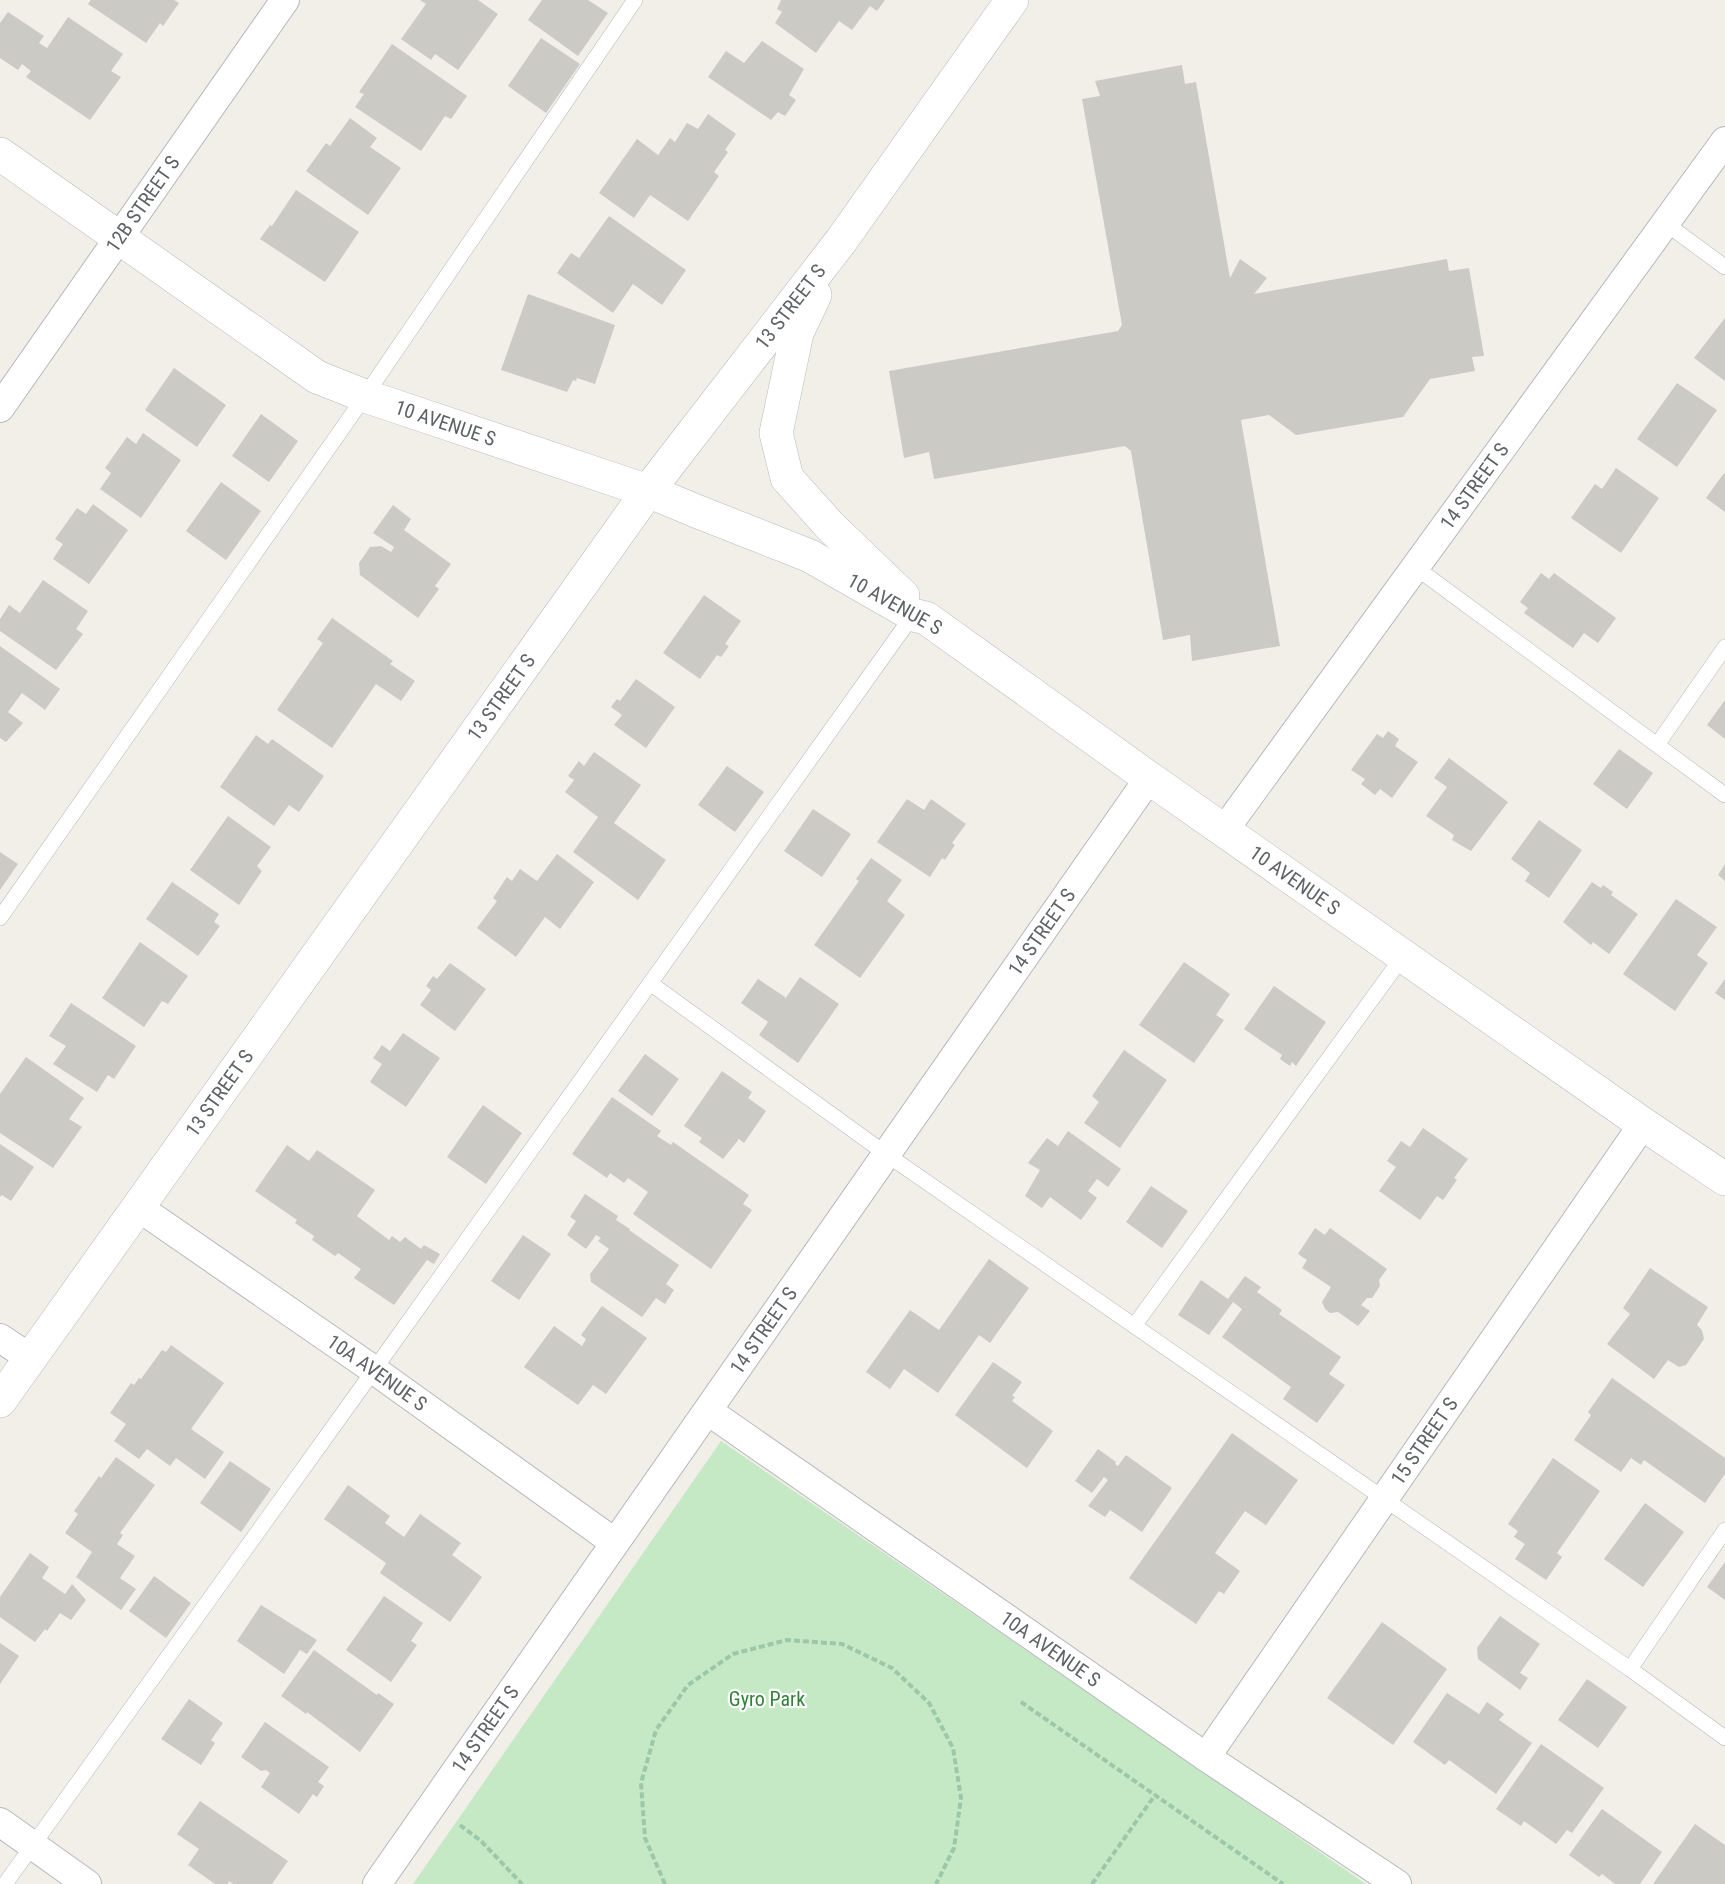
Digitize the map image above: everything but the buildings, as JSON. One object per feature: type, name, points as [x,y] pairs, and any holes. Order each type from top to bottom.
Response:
[{"type":"street","name":"12B STREET S","points":[[0,408],[285,0]]},
{"type":"street","name":"13 STREET S","points":[[0,1401],[648,491],[841,241],[1012,0]]},
{"type":"street","name":"14 STREET S","points":[[1225,829],[1725,141]]},
{"type":"street","name":"10 AVENUE S","points":[[0,154],[317,377],[365,396],[648,491],[810,556],[919,616],[1643,1124],[1725,1179]]},
{"type":"street","points":[[841,241],[797,333],[776,433],[787,478],[830,526],[919,616]]},
{"type":"street","name":"14 STREET S","points":[[377,1884],[1149,778]]},
{"type":"street","name":"15 STREET S","points":[[1206,1757],[1643,1124]]},
{"type":"street","name":"10A AVENUE S","points":[[138,1207],[614,1542]]},
{"type":"street","points":[[0,1338],[30,1358]]},
{"type":"street","name":"10A AVENUE S","points":[[708,1411],[1206,1757],[1396,1884]]},
{"type":"street","points":[[0,1822],[87,1884]]},
{"type":"lane","points":[[0,918],[365,396],[635,0]]},
{"type":"lane","points":[[1665,223],[1725,267]]},
{"type":"lane","points":[[1415,567],[1725,795]]},
{"type":"lane","points":[[5,1884],[650,983],[919,616]]},
{"type":"lane","points":[[1656,745],[1725,647]]},
{"type":"lane","points":[[1134,1326],[1404,955]]},
{"type":"lane","points":[[650,983],[886,1154],[1630,1669],[1725,1738]]},
{"type":"lane","points":[[1630,1669],[1725,1530]]},
{"type":"path","points":[[665,1884],[645,1838],[641,1783],[656,1730],[688,1685],[733,1654],[787,1640],[842,1644],[892,1668],[929,1703],[953,1748],[962,1798],[954,1848],[936,1884]]},
{"type":"path","points":[[1021,1702],[1283,1884]]},
{"type":"path","points":[[1092,1884],[1155,1795]]},
{"type":"path","points":[[433,1804],[481,1840],[522,1884]]},
{"type":"green space","name":"Gyro Park","points":[[721,1441],[1366,1884],[413,1884]]}]
